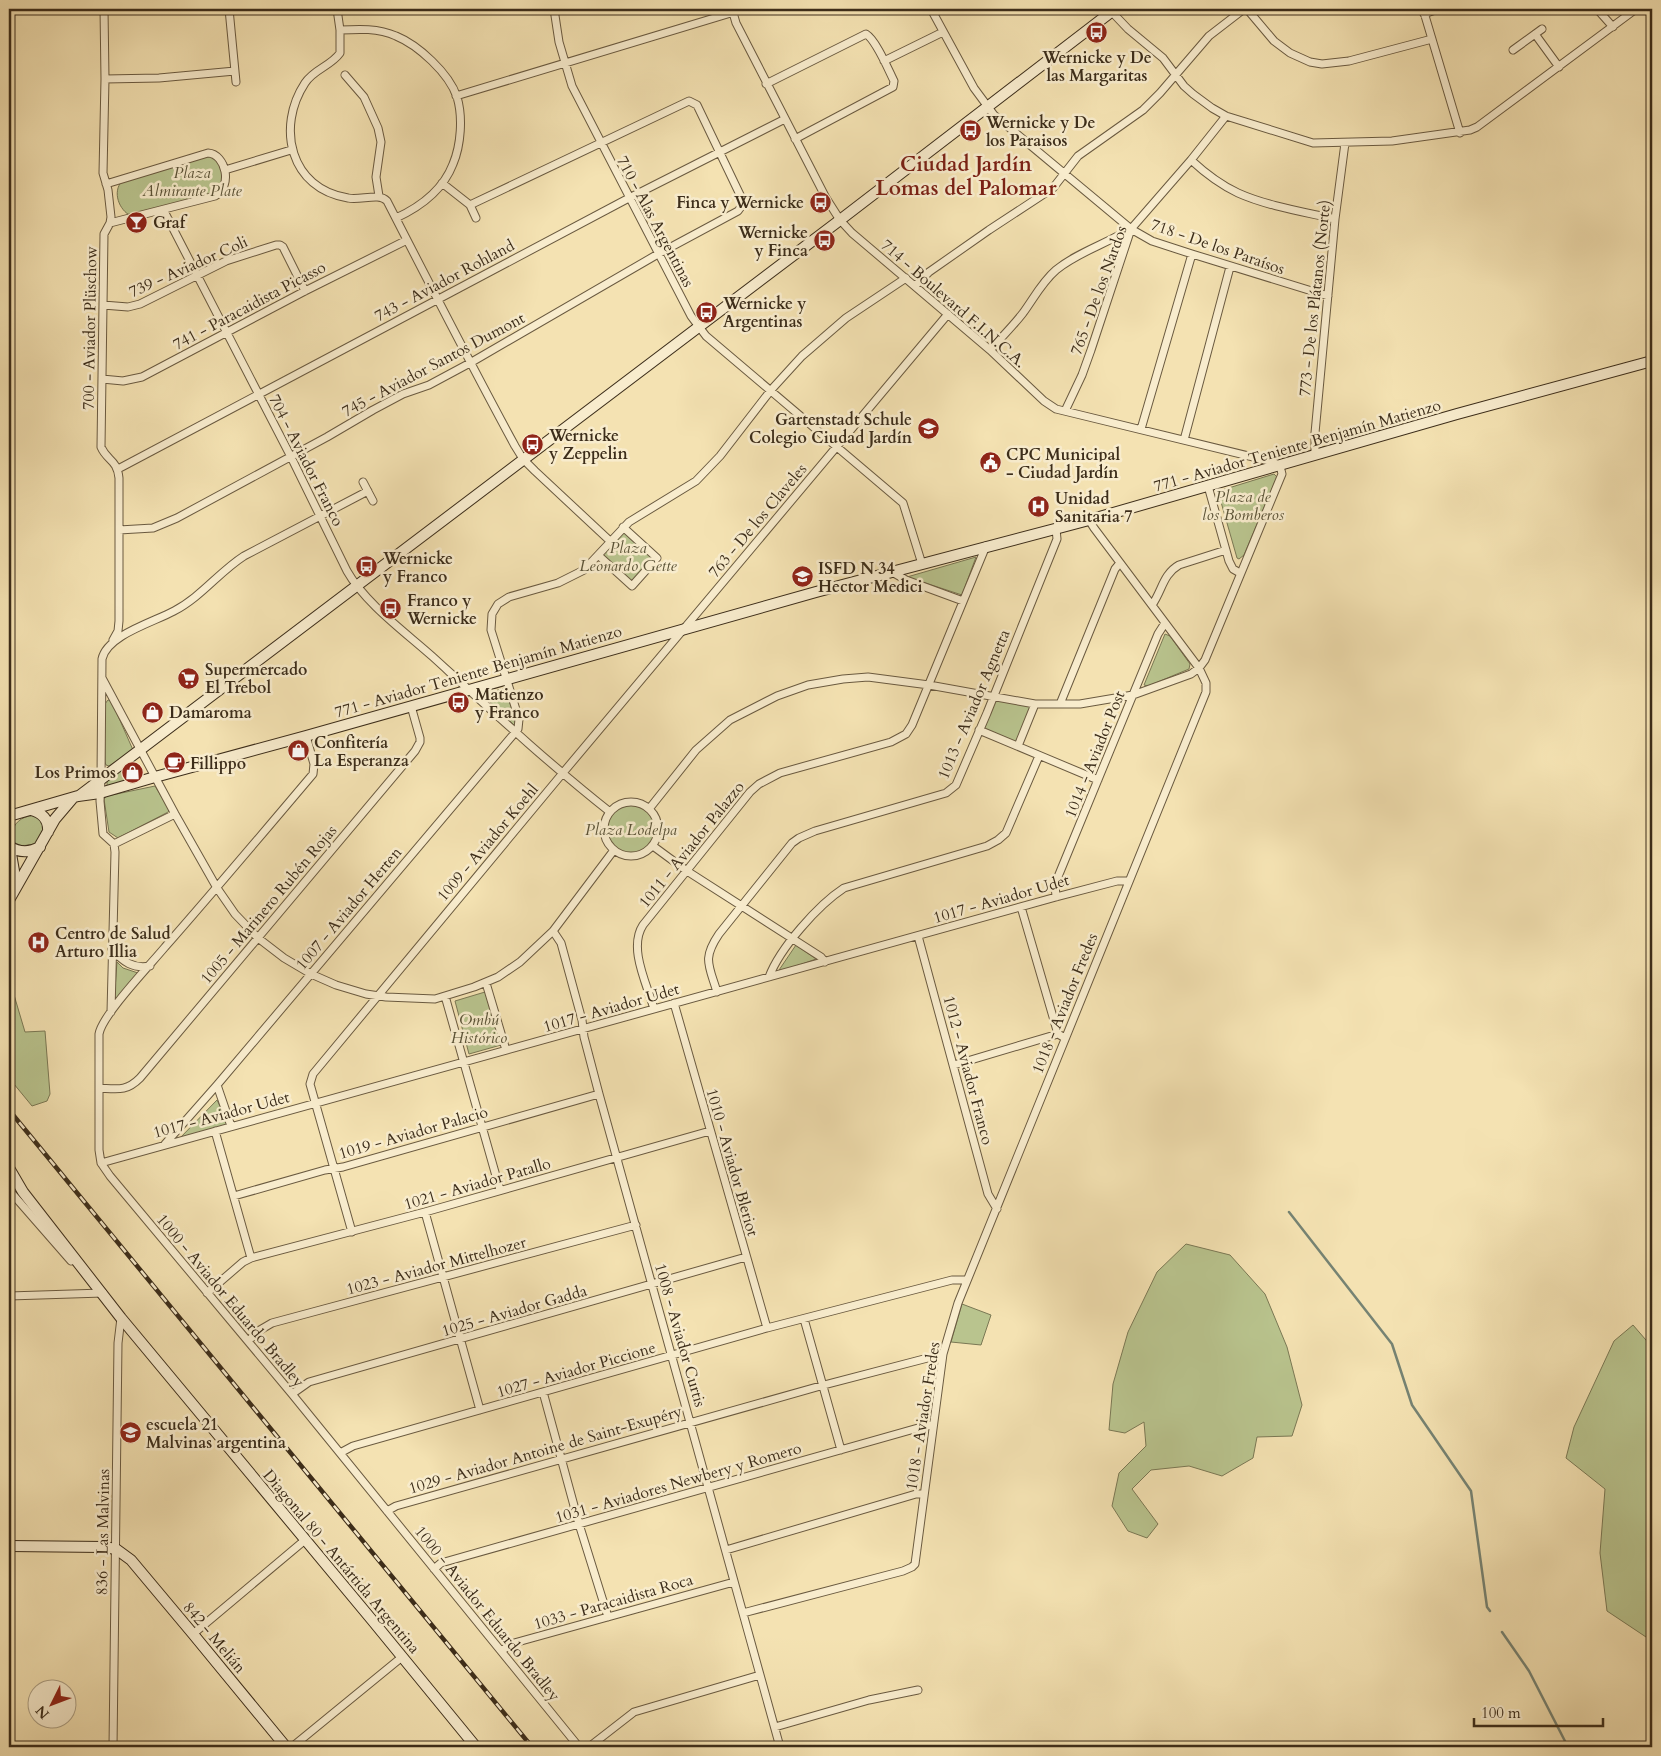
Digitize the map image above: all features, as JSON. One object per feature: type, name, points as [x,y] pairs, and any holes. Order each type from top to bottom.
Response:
[{"type":"street","name":"700 - Aviador Plüschow","points":[[104,9],[103,173],[111,211],[110,223],[104,234],[101,447],[118,469]]},
{"type":"street","points":[[228,9],[236,82]]},
{"type":"street","points":[[337,9],[340,30],[340,53],[334,60],[321,67],[307,80],[294,104],[289,134],[291,150],[302,170],[313,183],[331,194],[355,200],[379,196],[384,197],[514,446],[523,459],[610,541]]},
{"type":"street","name":"710 - Alas Argentinas","points":[[554,9],[564,64],[572,86],[687,310],[698,327],[713,342],[903,503],[922,564]]},
{"type":"street","points":[[456,96],[733,10],[744,9]]},
{"type":"street","name":"718 - De los Paraísos","points":[[931,9],[974,88],[987,107],[1005,125],[1130,229],[1152,241],[1230,267],[1328,296]]},
{"type":"street","points":[[915,286],[929,272],[989,230],[1047,193],[1058,183],[1083,152],[1143,110],[1209,36],[1245,9],[1274,41],[1290,53],[1310,62],[1322,64],[1349,61],[1432,39]]},
{"type":"street","points":[[1438,9],[1424,11],[1460,133]]},
{"type":"street","points":[[1597,9],[1613,26]]},
{"type":"street","points":[[9,899],[59,814],[76,798],[840,220],[1112,10],[1128,29],[1163,58],[1192,94],[1226,116],[1313,143],[1345,143],[1460,133],[1477,127],[1636,9]]},
{"type":"street","name":"714 - Boulevard F.I.N.C.A.","points":[[733,10],[736,23],[766,84],[826,198],[840,220],[852,233],[990,350],[1050,406],[1273,462],[1280,466]]},
{"type":"street","points":[[1513,50],[1542,29]]},
{"type":"street","points":[[340,30],[373,30],[395,35],[414,44],[432,60],[456,96],[459,139],[453,165],[431,196],[420,206],[396,218]]},
{"type":"street","points":[[884,61],[943,32]]},
{"type":"street","points":[[1535,34],[1559,66]]},
{"type":"street","points":[[766,84],[867,35],[884,61],[894,81],[894,86],[796,140]]},
{"type":"street","points":[[105,79],[159,78],[235,71]]},
{"type":"street","points":[[345,75],[364,97],[378,128],[381,142],[376,177],[379,196]]},
{"type":"street","points":[[470,205],[687,102],[692,101],[697,105],[720,151]]},
{"type":"street","name":"765 - De los Nardos","points":[[1065,411],[1091,350],[1130,229],[1191,160],[1226,116]]},
{"type":"street","name":"743 - Aviador Rohland","points":[[118,469],[629,198],[784,119]]},
{"type":"street","name":"773 - De los Plátanos (Norte)","points":[[1315,455],[1315,433],[1335,219],[1345,143]]},
{"type":"street","points":[[225,170],[291,150]]},
{"type":"street","name":"745 - Aviador Santos Dumont","points":[[119,530],[144,530],[164,525],[332,435],[372,410],[403,394],[429,385],[470,363],[658,254],[738,211],[743,204],[742,196],[720,151]]},
{"type":"street","points":[[106,184],[208,153],[217,158],[225,170],[225,186],[219,194],[164,211],[110,223]]},
{"type":"street","points":[[1191,160],[1204,172],[1237,193],[1287,208],[1335,219]]},
{"type":"street","points":[[442,182],[470,205],[476,218]]},
{"type":"street","name":"704 - Aviador Franco","points":[[164,211],[291,457],[347,571],[356,585],[386,615],[468,689]]},
{"type":"street","points":[[990,350],[1024,312],[1044,281],[1056,270],[1077,256],[1114,239],[1130,229]]},
{"type":"street","name":"741 - Paracaidista Picasso","points":[[102,379],[123,381],[142,378],[305,290],[407,240]]},
{"type":"street","name":"739 - Aviador Coli","points":[[103,305],[128,307],[140,304],[226,260],[280,244],[284,247],[305,290]]},
{"type":"street","points":[[1141,429],[1192,254]]},
{"type":"street","points":[[1184,440],[1230,267]]},
{"type":"street","points":[[516,732],[519,719],[491,630],[492,614],[498,604],[508,597],[558,583],[575,576],[584,570],[610,541],[635,518],[685,489],[703,475],[771,390],[797,361],[846,318],[906,278]]},
{"type":"street","name":"763 - De los Claveles","points":[[683,629],[948,314]]},
{"type":"street","name":"771 - Aviador Teniente Benjamín Matienzo","points":[[12,815],[100,793],[506,678],[986,546],[1089,520],[1457,414],[1652,361]]},
{"type":"street","points":[[649,809],[696,750],[721,726],[747,710],[777,696],[808,685],[858,677],[884,678],[1036,704],[1080,704],[1133,695],[1191,674],[1199,668],[1204,660],[1282,474],[1280,466]]},
{"type":"street","points":[[112,642],[118,627],[118,469]]},
{"type":"street","points":[[363,482],[373,501]]},
{"type":"street","points":[[1208,486],[1226,550],[1233,569],[1240,573]]},
{"type":"street","points":[[114,844],[107,840],[103,834],[100,793],[102,659],[105,650],[112,642],[125,634],[188,603],[244,556],[368,491]]},
{"type":"street","points":[[1089,520],[1199,668]]},
{"type":"street","points":[[598,555],[632,586],[657,558],[623,528]]},
{"type":"street","name":"1013 - Aviador Agnetta","points":[[716,992],[708,964],[709,952],[719,934],[741,906],[786,850],[799,838],[815,831],[952,790],[959,780],[1057,539],[1056,529]]},
{"type":"street","name":"1011 - Aviador Palazzo","points":[[654,1009],[637,952],[637,938],[643,925],[744,799],[759,784],[780,773],[903,737],[912,725],[986,546]]},
{"type":"street","points":[[1152,605],[1168,572],[1172,568],[1226,550]]},
{"type":"street","points":[[1060,704],[1115,569],[1120,563]]},
{"type":"street","points":[[892,572],[906,580],[963,601]]},
{"type":"street","name":"1014 - Aviador Post","points":[[1056,897],[1055,884],[1158,634],[1165,623]]},
{"type":"street","name":"1009 - Aviador Koehl","points":[[315,1103],[310,1084],[313,1074],[683,629]]},
{"type":"street","name":"1018 - Aviador Fredes","points":[[743,1613],[903,1570],[912,1567],[915,1562],[943,1354],[958,1303],[997,1209],[1061,1036],[1129,881],[1206,692],[1206,683],[1199,668]]},
{"type":"street","points":[[102,678],[175,814],[217,888],[235,914],[258,938],[290,962],[336,986],[377,996],[430,999],[486,983],[520,962],[553,931],[614,850]]},
{"type":"street","points":[[468,689],[562,774],[610,812]]},
{"type":"street","points":[[1018,746],[1036,704]]},
{"type":"street","name":"1005 - Marinero Rubén Rojas","points":[[99,1088],[121,1090],[136,1082],[419,746],[420,738],[411,706]]},
{"type":"street","points":[[979,730],[1098,780]]},
{"type":"street","name":"1007 - Aviador Herten","points":[[165,1144],[516,732]]},
{"type":"street","points":[[101,1162],[99,1150],[100,1030],[111,1012],[313,774],[314,764],[306,736]]},
{"type":"street","points":[[769,977],[792,939],[825,903],[844,888],[987,846],[998,840],[1006,833],[1040,756]]},
{"type":"street","points":[[633,802],[649,809],[658,822],[659,831],[653,846],[646,852],[630,857],[621,855],[608,844],[604,828],[605,819],[616,806],[633,802]]},
{"type":"street","points":[[31,810],[37,811],[44,816],[48,822],[48,832]]},
{"type":"street","points":[[114,844],[175,814]]},
{"type":"street","points":[[9,824],[12,815]]},
{"type":"street","points":[[111,1012],[114,844]]},
{"type":"street","points":[[653,846],[741,906],[821,957],[825,962]]},
{"type":"street","points":[[9,847],[30,852],[40,847]]},
{"type":"street","points":[[9,847],[13,860],[14,877],[9,899]]},
{"type":"street","name":"1017 - Aviador Udet","points":[[101,1162],[1056,897],[1117,881],[1129,881]]},
{"type":"street","points":[[954,1064],[1061,1036],[1021,907]]},
{"type":"street","name":"1008 - Aviador Curtis","points":[[553,931],[561,943],[599,1094],[780,1747]]},
{"type":"street","name":"1012 - Aviador Franco","points":[[918,936],[988,1194],[997,1209]]},
{"type":"street","points":[[112,949],[131,965],[150,966]]},
{"type":"street","points":[[486,983],[506,1050]]},
{"type":"street","points":[[445,996],[500,1190]]},
{"type":"street","name":"1010 - Aviador Bleriot","points":[[674,1003],[766,1328]]},
{"type":"street","points":[[217,1085],[231,1126]]},
{"type":"street","name":"1019 - Aviador Palacio","points":[[234,1196],[599,1094]]},
{"type":"street","points":[[315,1103],[352,1232]]},
{"type":"street","points":[[207,1293],[243,1262],[251,1258],[215,1131]]},
{"type":"street","name":"1021 - Aviador Patallo","points":[[251,1258],[425,1212],[710,1131]]},
{"type":"street","name":"1000 - Aviador Eduardo Bradley","points":[[101,1162],[110,1176],[292,1394],[579,1747]]},
{"type":"street","points":[[9,1168],[23,1192],[96,1284]]},
{"type":"street","name":"Diagonal 80 - Antártida Argentina","points":[[9,1190],[60,1249],[96,1284],[121,1318],[476,1747]]},
{"type":"street","points":[[425,1212],[480,1410]]},
{"type":"street","name":"1023 - Aviador Mittelhozer","points":[[248,1341],[260,1330],[272,1323],[636,1225]]},
{"type":"street","name":"1025 - Aviador Gadda","points":[[292,1394],[309,1382],[746,1257]]},
{"type":"street","name":"1027 - Aviador Piccione","points":[[340,1453],[353,1446],[766,1328],[952,1280],[967,1280]]},
{"type":"street","points":[[9,1296],[102,1294]]},
{"type":"street","name":"836 - Las Malvinas","points":[[113,1747],[118,1343],[121,1318]]},
{"type":"street","points":[[804,1319],[841,1450]]},
{"type":"street","name":"1029 - Aviador Antoine de Saint-Exupéry","points":[[387,1511],[396,1506],[561,1458],[943,1354]]},
{"type":"street","points":[[543,1392],[579,1524],[608,1617]]},
{"type":"street","name":"1031 - Aviadores Newbery y Romero","points":[[434,1569],[442,1564],[579,1524],[932,1425]]},
{"type":"street","points":[[726,1550],[916,1494],[923,1494]]},
{"type":"street","points":[[193,1634],[305,1540]]},
{"type":"street","points":[[9,1546],[104,1547],[116,1549]]},
{"type":"street","name":"842 - Melián","points":[[116,1549],[131,1560],[286,1747]]},
{"type":"street","name":"1033 - Paracaidista Roca","points":[[501,1651],[514,1643],[734,1582]]},
{"type":"street","points":[[292,1747],[402,1657]]},
{"type":"street","points":[[589,1747],[634,1712],[760,1675]]},
{"type":"street","points":[[775,1727],[870,1700],[918,1690]]},
{"type":"green space","name":"Plaza Almirante Plate","points":[[210,156],[221,168],[222,172],[218,192],[131,216],[120,205],[117,195],[122,181]]},
{"type":"green space","name":"Plaza de los Bomberos","points":[[1274,474],[1277,477],[1244,555],[1239,559],[1237,558],[1219,495],[1222,490]]},
{"type":"green space","name":"Plaza Leonardo Gette","points":[[623,527],[657,558],[632,586],[598,555]]},
{"type":"green space","points":[[976,557],[962,595],[907,577]]},
{"type":"green space","points":[[1165,634],[1170,636],[1190,664],[1189,669],[1148,686],[1144,685]]},
{"type":"green space","points":[[504,688],[516,719],[514,725],[483,695]]},
{"type":"green space","points":[[108,700],[111,700],[133,750],[109,766],[105,762],[104,705]]},
{"type":"green space","points":[[995,700],[1033,706],[1017,744],[984,730]]},
{"type":"green space","points":[[132,763],[141,774],[140,777],[109,787],[107,785],[107,779]]},
{"type":"green space","points":[[155,786],[170,811],[118,838],[109,832],[104,799],[107,796]]},
{"type":"green space","name":"Plaza Lodelpa","points":[[631,805],[640,807],[648,812],[653,820],[655,829],[653,838],[648,846],[640,851],[631,853],[622,851],[614,846],[609,838],[607,829],[609,820],[614,812],[622,807]]},
{"type":"green space","points":[[34,815],[41,819],[45,825],[42,836],[32,844],[16,845],[11,835],[14,827],[21,819]]},
{"type":"green space","points":[[796,945],[816,959],[777,973]]},
{"type":"green space","points":[[117,962],[123,968],[138,973],[114,1003]]},
{"type":"green space","points":[[9,978],[25,1032],[45,1031],[50,1094],[47,1101],[32,1106],[9,1078]]},
{"type":"green space","name":"Ombú Histórico","points":[[485,992],[501,1045],[469,1054],[455,1001]]},
{"type":"green space","points":[[217,1100],[229,1125],[179,1139]]},
{"type":"green space","points":[[1186,1244],[1230,1255],[1265,1294],[1287,1347],[1302,1405],[1292,1436],[1257,1437],[1253,1458],[1222,1476],[1189,1466],[1151,1470],[1132,1489],[1158,1524],[1147,1538],[1128,1531],[1112,1506],[1119,1473],[1146,1446],[1144,1422],[1125,1433],[1109,1430],[1113,1384],[1128,1332],[1157,1272]]},
{"type":"green space","points":[[962,1304],[991,1315],[981,1345],[951,1342]]},
{"type":"green space","points":[[1633,1325],[1652,1347],[1652,1641],[1607,1611],[1600,1553],[1605,1489],[1566,1458],[1574,1427],[1614,1341]]},
{"type":"waterway","points":[[1289,1212],[1392,1344],[1412,1405],[1471,1491],[1487,1607],[1490,1611]]},
{"type":"waterway","points":[[1502,1632],[1529,1671],[1568,1747]]},
{"type":"railway","points":[[9,1110],[532,1747]]},
{"type":"place","name":"Wernicke y De las Margaritas","points":[[1097,33]]},
{"type":"place","name":"Wernicke y De los Paraisos","points":[[970,131]]},
{"type":"place","name":"Finca y Wernicke","points":[[820,202]]},
{"type":"place","name":"Graf","points":[[137,222]]},
{"type":"place","name":"Wernicke y Finca","points":[[824,241]]},
{"type":"place","name":"Wernicke y Argentinas","points":[[707,312]]},
{"type":"place","name":"Gartenstadt Schule Colegio Ciudad Jardín","points":[[928,428]]},
{"type":"place","name":"Wernicke y Zeppelin","points":[[533,444]]},
{"type":"place","name":"CPC Municipal - Ciudad Jardín","points":[[990,463]]},
{"type":"place","name":"Unidad Sanitaria 7","points":[[1039,507]]},
{"type":"place","name":"Wernicke y Franco","points":[[367,567]]},
{"type":"place","name":"ISFD N 34 Hector Medici","points":[[802,577]]},
{"type":"place","name":"Franco y Wernicke","points":[[391,609]]},
{"type":"place","name":"Supermercado El Trebol","points":[[189,678]]},
{"type":"place","name":"Matienzo y Franco","points":[[459,703]]},
{"type":"place","name":"Damaroma","points":[[153,712]]},
{"type":"place","name":"Confitería La Esperanza","points":[[298,751]]},
{"type":"place","name":"Fillippo","points":[[174,763]]},
{"type":"place","name":"Los Primos","points":[[132,772]]},
{"type":"place","name":"Centro de Salud Arturo Illia","points":[[39,942]]},
{"type":"place","name":"escuela 21 Malvinas argentina","points":[[130,1433]]},
{"type":"district","name":"Ciudad Jardín Lomas del Palomar","points":[[966,176]]}]
